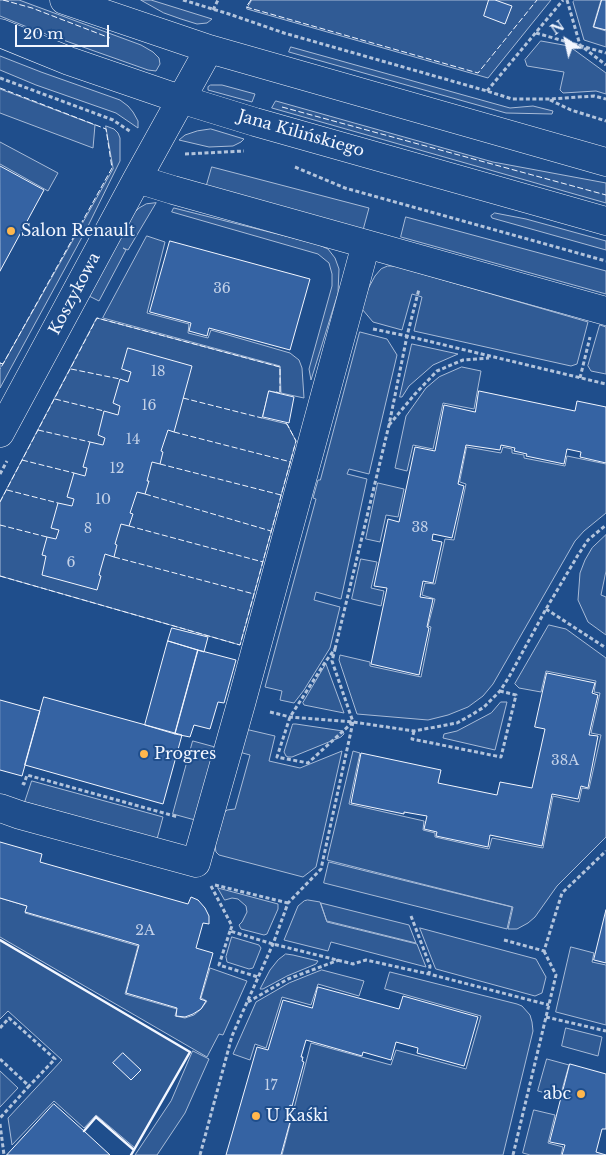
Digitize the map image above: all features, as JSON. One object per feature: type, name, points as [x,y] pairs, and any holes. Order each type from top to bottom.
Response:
[{"type":"street","points":[[64,0],[209,49],[606,162]]},
{"type":"street","name":"Jana Kilińskiego","points":[[0,33],[69,61],[180,99],[606,221]]},
{"type":"street","name":"Koszykowa","points":[[5,445],[137,179],[209,49]]},
{"type":"street","points":[[137,179],[426,262],[602,310]]},
{"type":"street","points":[[0,808],[196,863],[366,244]]},
{"type":"path","points":[[183,0],[191,1],[284,33],[512,99],[594,96],[606,99]]},
{"type":"path","points":[[213,10],[218,0]]},
{"type":"path","points":[[487,91],[563,0]]},
{"type":"path","points":[[568,0],[580,45],[606,65]]},
{"type":"path","points":[[536,33],[606,53]]},
{"type":"path","points":[[0,78],[113,120],[138,136],[187,154],[246,151]]},
{"type":"path","points":[[550,99],[571,110],[606,121]]},
{"type":"path","points":[[293,166],[345,188],[606,261]]},
{"type":"path","points":[[200,1155],[232,1036],[273,944],[288,903],[321,869],[354,722],[332,661],[389,425],[407,336],[426,262]]},
{"type":"path","points":[[580,378],[602,310]]},
{"type":"path","points":[[345,323],[606,384]]},
{"type":"path","points":[[389,425],[437,371],[463,360],[493,357]]},
{"type":"path","points":[[0,474],[5,445]]},
{"type":"path","points":[[241,704],[290,718],[354,722],[414,731],[457,723],[484,707],[500,691],[578,555],[588,540],[606,525]]},
{"type":"path","points":[[546,609],[606,648]]},
{"type":"path","points":[[335,648],[290,718],[277,757],[308,763],[354,722]]},
{"type":"path","points":[[414,731],[412,739],[501,757],[516,695],[500,691]]},
{"type":"path","points":[[16,782],[24,784],[27,775],[206,825]]},
{"type":"path","points":[[514,1155],[556,975],[544,951],[562,894],[606,851]]},
{"type":"path","points":[[210,884],[232,926],[219,965],[258,978]]},
{"type":"path","points":[[411,916],[430,966],[429,974]]},
{"type":"path","points":[[230,931],[353,964],[366,960],[549,1005]]},
{"type":"path","points":[[504,940],[544,951]]},
{"type":"path","points":[[247,1002],[288,979],[339,960]]},
{"type":"path","points":[[546,1016],[606,1031]]},
{"type":"path","points":[[0,1028],[9,1018],[55,1059],[0,1118]]},
{"type":"path","points":[[0,1059],[30,1086]]},
{"type":"path","points":[[0,1124],[4,1155]]},
{"type":"shaded area","points":[[0,0],[19,0],[141,45],[159,58],[160,64],[156,71],[148,70],[32,29],[0,16]]},
{"type":"shaded area","points":[[141,0],[151,0],[212,19],[207,23],[197,24],[164,13]]},
{"type":"shaded area","points":[[252,0],[551,0],[488,78],[247,9]]},
{"type":"shaded area","points":[[575,0],[601,0],[593,27],[606,31],[606,47],[584,40],[573,2]]},
{"type":"shaded area","points":[[541,41],[569,46],[606,73],[606,94],[596,91],[563,93],[560,90],[564,72],[527,66],[525,60]]},
{"type":"shaded area","points":[[291,47],[510,108],[533,106],[553,111],[552,114],[506,113],[289,52]]},
{"type":"shaded area","points":[[0,56],[120,100],[133,112],[138,121],[138,128],[116,113],[36,85],[0,70]]},
{"type":"shaded area","points":[[211,85],[222,85],[255,94],[252,102],[208,90],[208,87]]},
{"type":"shaded area","points":[[0,89],[95,125],[93,148],[0,113]]},
{"type":"shaded area","points":[[276,101],[493,162],[606,183],[606,203],[272,108]]},
{"type":"shaded area","points":[[106,126],[114,129],[120,138],[120,161],[87,228],[0,388],[0,363],[3,364],[113,169]]},
{"type":"shaded area","points":[[211,129],[244,139],[233,146],[209,147],[179,140],[185,135]]},
{"type":"shaded area","points":[[0,142],[58,173],[48,191],[0,164]]},
{"type":"shaded area","points":[[212,167],[369,208],[363,230],[206,188]]},
{"type":"shaded area","points":[[156,203],[128,250],[123,248],[126,250],[99,301],[89,296],[133,214],[146,204]]},
{"type":"shaded area","points":[[174,208],[317,244],[328,249],[335,258],[339,269],[338,293],[311,380],[309,369],[332,286],[332,274],[329,263],[318,254],[172,212]]},
{"type":"shaded area","points":[[495,213],[526,219],[606,241],[606,250],[492,218],[491,216]]},
{"type":"shaded area","points":[[406,217],[606,271],[606,294],[401,237]]},
{"type":"shaded area","points":[[147,236],[165,242],[147,313],[189,324],[188,333],[208,338],[211,330],[290,353],[299,360],[302,368],[304,398],[281,393],[280,366],[103,318]]},
{"type":"shaded area","points":[[395,266],[588,322],[577,364],[571,366],[414,331],[422,297],[412,294],[402,330],[373,322],[362,309],[368,289],[375,276],[381,269]]},
{"type":"shaded area","points":[[97,318],[280,367],[280,393],[269,391],[262,418],[287,424],[296,441],[240,645],[0,576],[0,502]]},
{"type":"shaded area","points":[[600,325],[606,327],[606,374],[591,371],[588,366]]},
{"type":"shaded area","points":[[360,332],[387,339],[397,355],[369,474],[349,469],[347,474],[367,479],[341,599],[316,592],[314,600],[340,607],[330,648],[294,703],[280,700],[282,691],[265,687],[316,499],[313,498],[318,480],[320,480]]},
{"type":"shaded area","points":[[412,344],[458,354],[433,365],[409,386],[402,397],[400,397]]},
{"type":"shaded area","points":[[462,367],[481,371],[474,409],[443,403],[433,449],[413,445],[407,471],[395,468],[406,416],[426,388],[439,377]]},
{"type":"shaded area","points":[[467,447],[501,453],[503,447],[512,449],[512,453],[524,455],[524,458],[565,466],[567,456],[606,464],[606,513],[575,541],[493,684],[483,696],[468,707],[428,720],[357,714],[339,660],[340,655],[370,662],[370,666],[421,677],[431,627],[428,626],[435,599],[422,595],[425,583],[435,584],[445,539],[454,540],[466,484],[460,482]]},
{"type":"shaded area","points":[[378,483],[404,489],[398,517],[386,515],[380,542],[366,539]]},
{"type":"shaded area","points":[[606,535],[606,571],[601,595],[606,597],[606,635],[588,622],[578,600],[580,573],[585,560],[592,548]]},
{"type":"shaded area","points":[[361,559],[377,562],[371,588],[384,591],[381,606],[352,599]]},
{"type":"shaded area","points":[[549,625],[566,629],[606,658],[606,837],[557,886],[535,917],[517,929],[508,929],[513,907],[327,860],[353,751],[360,753],[349,804],[424,821],[423,830],[435,833],[435,837],[489,849],[492,838],[543,848],[553,796],[579,802],[582,788],[589,789],[601,735],[591,733],[600,693],[594,692],[596,681],[546,671],[541,692],[519,688],[515,684]]},
{"type":"shaded area","points":[[326,664],[344,713],[304,705],[303,703]]},
{"type":"shaded area","points":[[501,702],[507,702],[495,750],[443,738],[444,734],[457,731],[491,713]]},
{"type":"shaded area","points":[[293,724],[343,731],[344,734],[341,737],[288,757],[284,752]]},
{"type":"shaded area","points":[[245,729],[275,736],[269,761],[300,768],[342,751],[316,867],[303,877],[219,855],[216,852],[215,846],[224,813],[227,810],[235,809],[250,755],[239,752]]},
{"type":"shaded area","points":[[193,741],[215,747],[195,820],[173,814]]},
{"type":"shaded area","points":[[32,781],[163,817],[157,839],[25,802]]},
{"type":"shaded area","points":[[329,862],[512,907],[507,929],[324,883]]},
{"type":"shaded area","points":[[218,888],[278,904],[278,909],[267,934],[264,935],[241,929],[239,925],[247,912],[246,906],[238,899],[225,900]]},
{"type":"shaded area","points":[[0,898],[27,906],[25,913],[138,946],[125,994],[177,1009],[175,1016],[185,1018],[194,1015],[207,1001],[201,998],[210,968],[247,981],[223,1035],[219,1034],[207,1057],[0,937]]},
{"type":"shaded area","points":[[308,900],[320,902],[327,922],[417,944],[426,967],[331,942],[328,951],[284,940],[298,906]]},
{"type":"shaded area","points":[[321,903],[409,925],[416,943],[327,921]]},
{"type":"shaded area","points":[[420,928],[536,959],[546,977],[542,993],[535,996],[436,969]]},
{"type":"shaded area","points":[[232,937],[259,945],[261,948],[253,968],[249,969],[227,962],[226,957]]},
{"type":"shaded area","points":[[0,940],[190,1052],[135,1148],[96,1115],[84,1128],[54,1101],[12,1145],[8,1118],[62,1060],[8,1011],[0,1019]]},
{"type":"shaded area","points":[[571,947],[594,953],[592,962],[606,965],[606,1025],[556,1012]]},
{"type":"shaded area","points":[[286,954],[318,961],[316,964],[260,989],[270,970]]},
{"type":"shaded area","points":[[322,970],[364,981],[359,996],[318,984],[311,1005],[282,997],[266,1048],[255,1044],[250,1060],[233,1054],[256,1002],[289,983]]},
{"type":"shaded area","points":[[390,972],[517,1004],[522,1006],[530,1015],[533,1031],[503,1155],[282,1155],[311,1043],[391,1065],[396,1050],[466,1069],[481,1016],[385,989]]},
{"type":"shaded area","points":[[566,1028],[602,1037],[598,1056],[562,1046]]},
{"type":"shaded area","points":[[193,1051],[209,1059],[185,1113],[157,1155],[135,1155],[171,1101]]},
{"type":"shaded area","points":[[547,1059],[569,1065],[560,1097],[538,1091]]},
{"type":"shaded area","points":[[0,1071],[18,1088],[0,1107]]},
{"type":"shaded area","points":[[534,1110],[555,1115],[548,1143],[563,1147],[561,1155],[530,1155],[523,1153]]},
{"type":"building","points":[[489,0],[495,0],[512,6],[505,24],[484,16]]},
{"type":"building","points":[[602,0],[606,0],[606,30],[594,27]]},
{"type":"building","name":"Salon Renault","points":[[0,166],[44,190],[0,271]]},
{"type":"building","points":[[170,241],[310,279],[290,350],[209,328],[207,336],[189,331],[191,323],[150,312]]},
{"type":"building","points":[[128,348],[192,366],[174,432],[168,430],[161,451],[163,452],[160,464],[152,462],[145,494],[137,492],[130,513],[133,514],[129,526],[121,524],[115,544],[117,545],[114,557],[105,554],[97,590],[42,575],[46,556],[42,555],[47,537],[56,539],[59,530],[51,528],[58,503],[72,506],[74,499],[67,497],[74,473],[85,476],[87,468],[83,467],[90,442],[103,445],[105,438],[98,435],[104,411],[118,415],[120,406],[113,403],[120,379],[128,382],[131,372],[122,369]]},
{"type":"building","points":[[269,391],[294,397],[289,423],[263,417]]},
{"type":"building","points":[[479,391],[575,411],[577,401],[606,407],[606,463],[580,457],[581,452],[567,449],[564,464],[526,456],[527,454],[514,451],[515,448],[501,445],[500,450],[466,445],[458,484],[464,486],[452,538],[433,534],[432,540],[442,542],[433,583],[423,581],[420,597],[433,599],[419,675],[371,664],[387,588],[374,586],[388,519],[399,522],[415,447],[435,451],[444,405],[475,412]]},
{"type":"building","points":[[172,628],[208,637],[204,652],[168,641]]},
{"type":"building","points":[[168,641],[198,650],[175,734],[145,725]]},
{"type":"building","points":[[198,650],[236,660],[224,703],[218,702],[210,729],[194,725],[190,737],[175,734]]},
{"type":"building","points":[[547,673],[595,683],[592,693],[598,695],[589,735],[598,736],[588,788],[581,786],[578,799],[552,794],[542,846],[490,835],[488,847],[436,836],[437,832],[424,829],[427,816],[404,812],[404,814],[351,803],[361,753],[441,770],[438,783],[497,795],[500,782],[532,788],[545,729],[535,727]]},
{"type":"building","points":[[44,697],[182,735],[163,804],[25,765]]},
{"type":"building","points":[[0,700],[40,711],[22,776],[0,770]]},
{"type":"building","points":[[0,842],[42,854],[40,862],[188,904],[191,897],[198,900],[209,916],[209,924],[203,923],[196,948],[213,953],[200,999],[206,1001],[201,1009],[185,1017],[176,1016],[177,1008],[126,993],[139,945],[25,912],[27,906],[0,898]]},
{"type":"building","points":[[606,910],[606,963],[594,960]]},
{"type":"building","points":[[318,987],[399,1009],[403,996],[478,1017],[464,1066],[417,1053],[418,1048],[396,1042],[391,1060],[363,1052],[362,1056],[306,1040],[301,1057],[303,1057],[302,1061],[304,1062],[292,1106],[290,1105],[285,1120],[290,1122],[281,1155],[226,1155],[257,1047],[268,1050],[283,1000],[312,1008]]},
{"type":"building","points":[[123,1053],[141,1070],[131,1080],[113,1063]]},
{"type":"building","points":[[570,1064],[606,1074],[606,1129],[602,1129],[596,1152],[606,1155],[562,1155],[565,1145],[550,1142]]},
{"type":"building","points":[[54,1104],[84,1131],[110,1155],[7,1155]]},
{"type":"fence","points":[[3,0],[32,8],[110,38]]},
{"type":"fence","points":[[251,0],[246,7],[478,73],[537,0]]},
{"type":"fence","points":[[0,88],[106,129],[112,168],[3,364]]},
{"type":"fence","points":[[282,107],[606,195]]},
{"type":"fence","points":[[0,502],[97,318],[280,367],[280,393],[276,392]]},
{"type":"fence","points":[[0,363],[3,364],[0,369]]},
{"type":"fence","points":[[71,369],[120,379]]},
{"type":"fence","points":[[183,398],[262,418]]},
{"type":"fence","points":[[55,399],[104,411]]},
{"type":"fence","points":[[0,576],[240,645],[296,441],[287,424],[284,423]]},
{"type":"fence","points":[[38,430],[90,442]]},
{"type":"fence","points":[[174,432],[291,462]]},
{"type":"fence","points":[[22,460],[74,473]]},
{"type":"fence","points":[[160,464],[281,495]]},
{"type":"fence","points":[[7,490],[58,503]]},
{"type":"fence","points":[[145,494],[271,531]]},
{"type":"fence","points":[[0,525],[47,537]]},
{"type":"fence","points":[[129,526],[263,562]]},
{"type":"fence","points":[[114,557],[254,594]]},
{"type":"wall","points":[[0,940],[190,1052],[131,1155]]},
{"type":"wall","points":[[84,1131],[96,1117],[134,1150]]},
{"type":"place","name":"Salon Renault","points":[[11,231]]},
{"type":"place","name":"Progres","points":[[144,754]]},
{"type":"place","name":"abc","points":[[581,1094]]},
{"type":"place","name":"U Kaśki","points":[[256,1116]]}]
